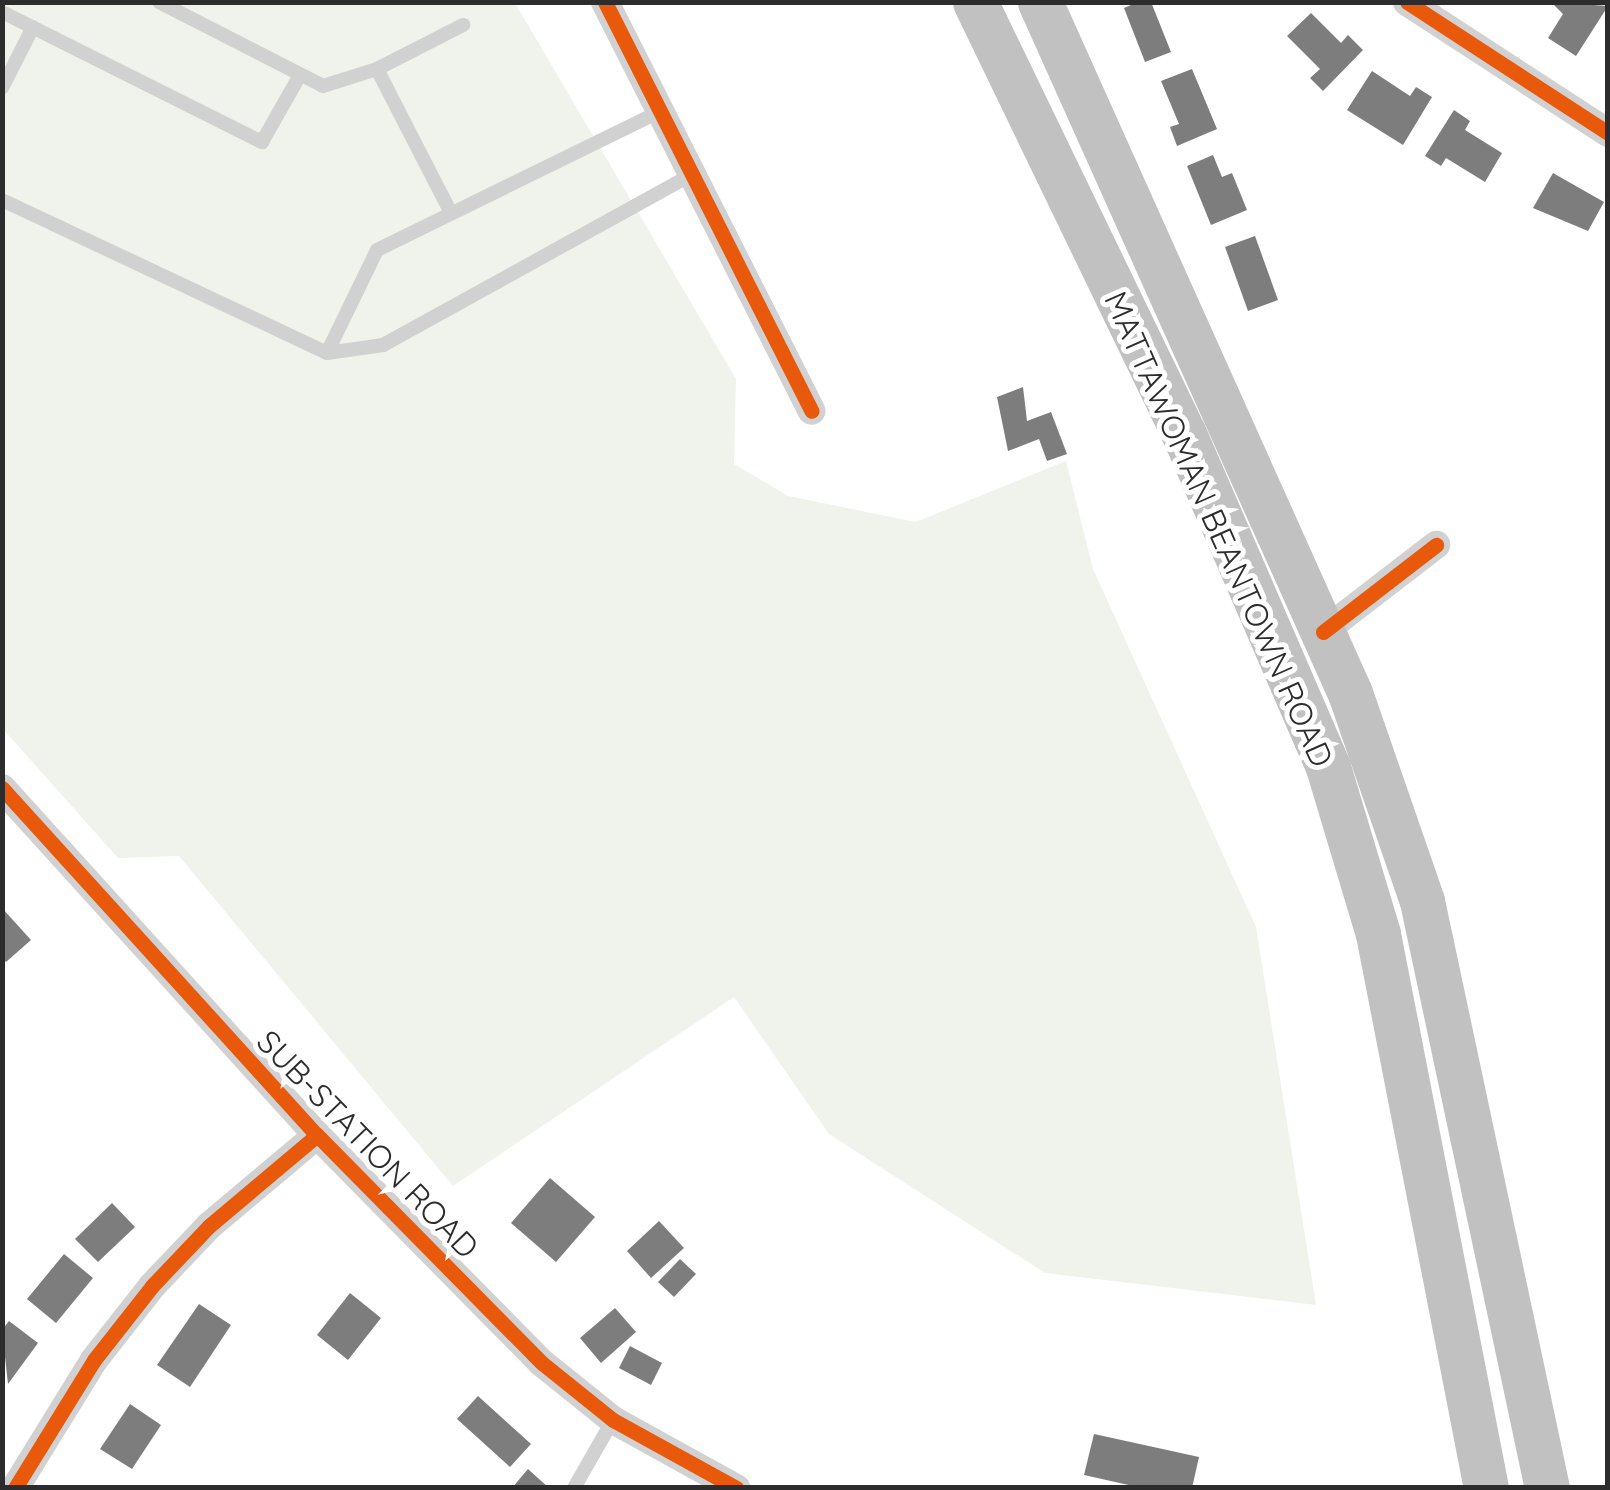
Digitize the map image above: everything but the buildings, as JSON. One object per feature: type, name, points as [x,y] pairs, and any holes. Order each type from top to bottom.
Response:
[{"type":"highway","name":"MATTAWOMAN BEANTOWN ROAD","points":[[974,2],[1262,608],[1328,767],[1378,934],[1486,1488]]},
{"type":"highway","name":"MATTAWOMAN BEANTOWN ROAD","points":[[1040,2],[1323,632],[1422,901],[1547,1488]]},
{"type":"highway","points":[[1262,608],[1292,632],[1386,886],[1408,901],[1422,901]]},
{"type":"street","points":[[605,2],[812,410]]},
{"type":"street","points":[[1407,2],[1608,132]]},
{"type":"street","points":[[1323,632],[1436,544]]},
{"type":"street","name":"SUB-STATION ROAD","points":[[2,788],[317,1135],[542,1363],[612,1420],[736,1487]]},
{"type":"street","points":[[15,1488],[94,1360],[152,1286],[209,1226],[317,1135]]},
{"type":"lane","points":[[159,2],[299,77],[338,86],[463,24]]},
{"type":"lane","points":[[2,12],[262,142],[299,77]]},
{"type":"lane","points":[[2,88],[33,27]]},
{"type":"lane","points":[[378,69],[451,214]]},
{"type":"lane","points":[[326,353],[377,250],[662,110]]},
{"type":"lane","points":[[2,200],[326,353],[383,345],[695,173]]},
{"type":"lane","points":[[574,1488],[612,1420]]},
{"type":"shaded area","points":[[2,3],[515,3],[736,379],[734,464],[788,496],[916,522],[1066,461],[1093,569],[1256,927],[1316,1305],[1045,1273],[829,1134],[734,997],[453,1186],[179,856],[118,858],[3,729]]},
{"type":"cycle path","points":[[605,2],[812,411]]},
{"type":"cycle path","points":[[1407,2],[1608,133]]},
{"type":"cycle path","points":[[1323,632],[1436,545]]},
{"type":"cycle path","points":[[2,788],[317,1135],[542,1363],[613,1420],[736,1488]]},
{"type":"cycle path","points":[[15,1488],[94,1360],[152,1286],[209,1226],[317,1135]]}]
